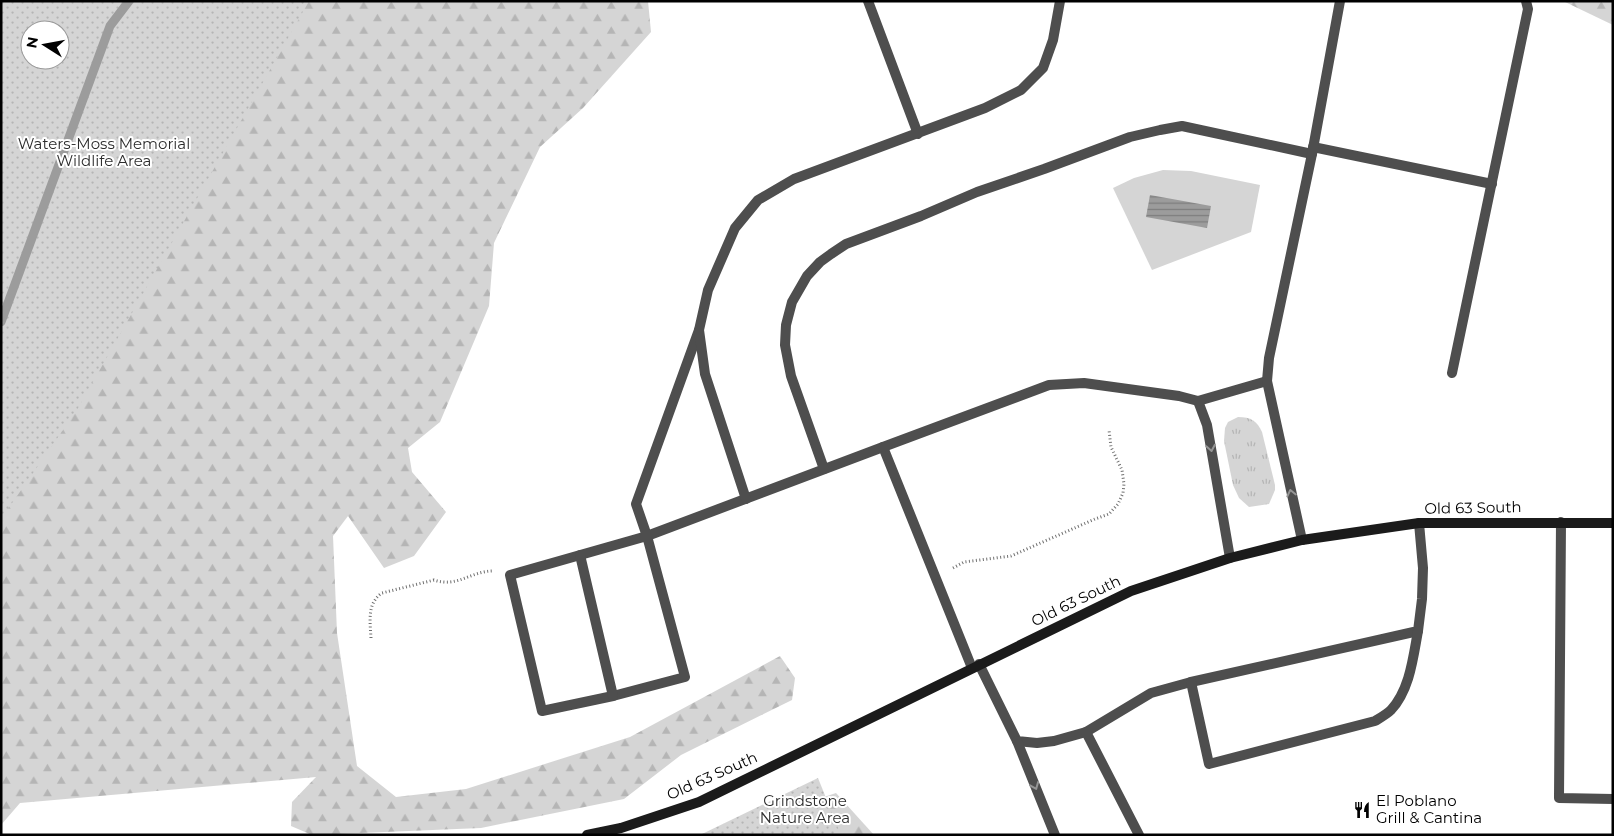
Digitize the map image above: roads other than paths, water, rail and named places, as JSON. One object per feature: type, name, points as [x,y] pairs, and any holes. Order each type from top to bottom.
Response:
[{"type":"main road","name":"Old 63 South","points":[[587,835],[622,828],[699,802],[1131,591],[1230,558],[1302,540],[1419,523],[1613,522]]},
{"type":"lane","points":[[868,1],[918,134]]},
{"type":"lane","points":[[1060,1],[1053,40],[1043,68],[1021,90],[985,108],[794,179],[758,200],[735,228],[708,290],[698,330],[636,504],[646,536],[685,677],[612,696],[542,711],[510,575],[646,536],[1049,385],[1084,383],[1179,396],[1198,401],[1266,381]]},
{"type":"lane","points":[[1302,540],[1266,381],[1269,358],[1313,151],[1340,1]]},
{"type":"lane","points":[[1452,373],[1528,10],[1526,1]]},
{"type":"lane","points":[[824,469],[791,376],[785,345],[786,325],[792,302],[807,276],[820,262],[846,244],[921,216],[977,192],[1130,137],[1182,126],[1492,184]]},
{"type":"lane","points":[[698,330],[705,374],[746,499]]},
{"type":"lane","points":[[1198,401],[1207,425],[1230,558]]},
{"type":"lane","points":[[883,447],[935,577],[975,666],[1017,741],[1055,835]]},
{"type":"lane","points":[[1561,522],[1559,798],[1613,799]]},
{"type":"lane","points":[[1191,682],[1209,764],[1375,721],[1391,711],[1404,692],[1413,662],[1418,631],[1423,568],[1419,523]]},
{"type":"lane","points":[[580,555],[612,696]]},
{"type":"lane","points":[[1017,741],[1037,743],[1054,741],[1086,732],[1151,693],[1191,682],[1418,631]]},
{"type":"lane","points":[[1086,732],[1138,835]]},
{"type":"waterway","points":[[1,322],[110,26],[129,1]]},
{"type":"place","name":"El Poblano Grill & Cantina","points":[[1362,810]]},
{"type":"park label","name":"Waters-Moss Memorial Wildlife Area","points":[[104,152]]},
{"type":"park label","name":"Grindstone Nature Area","points":[[805,810]]}]
